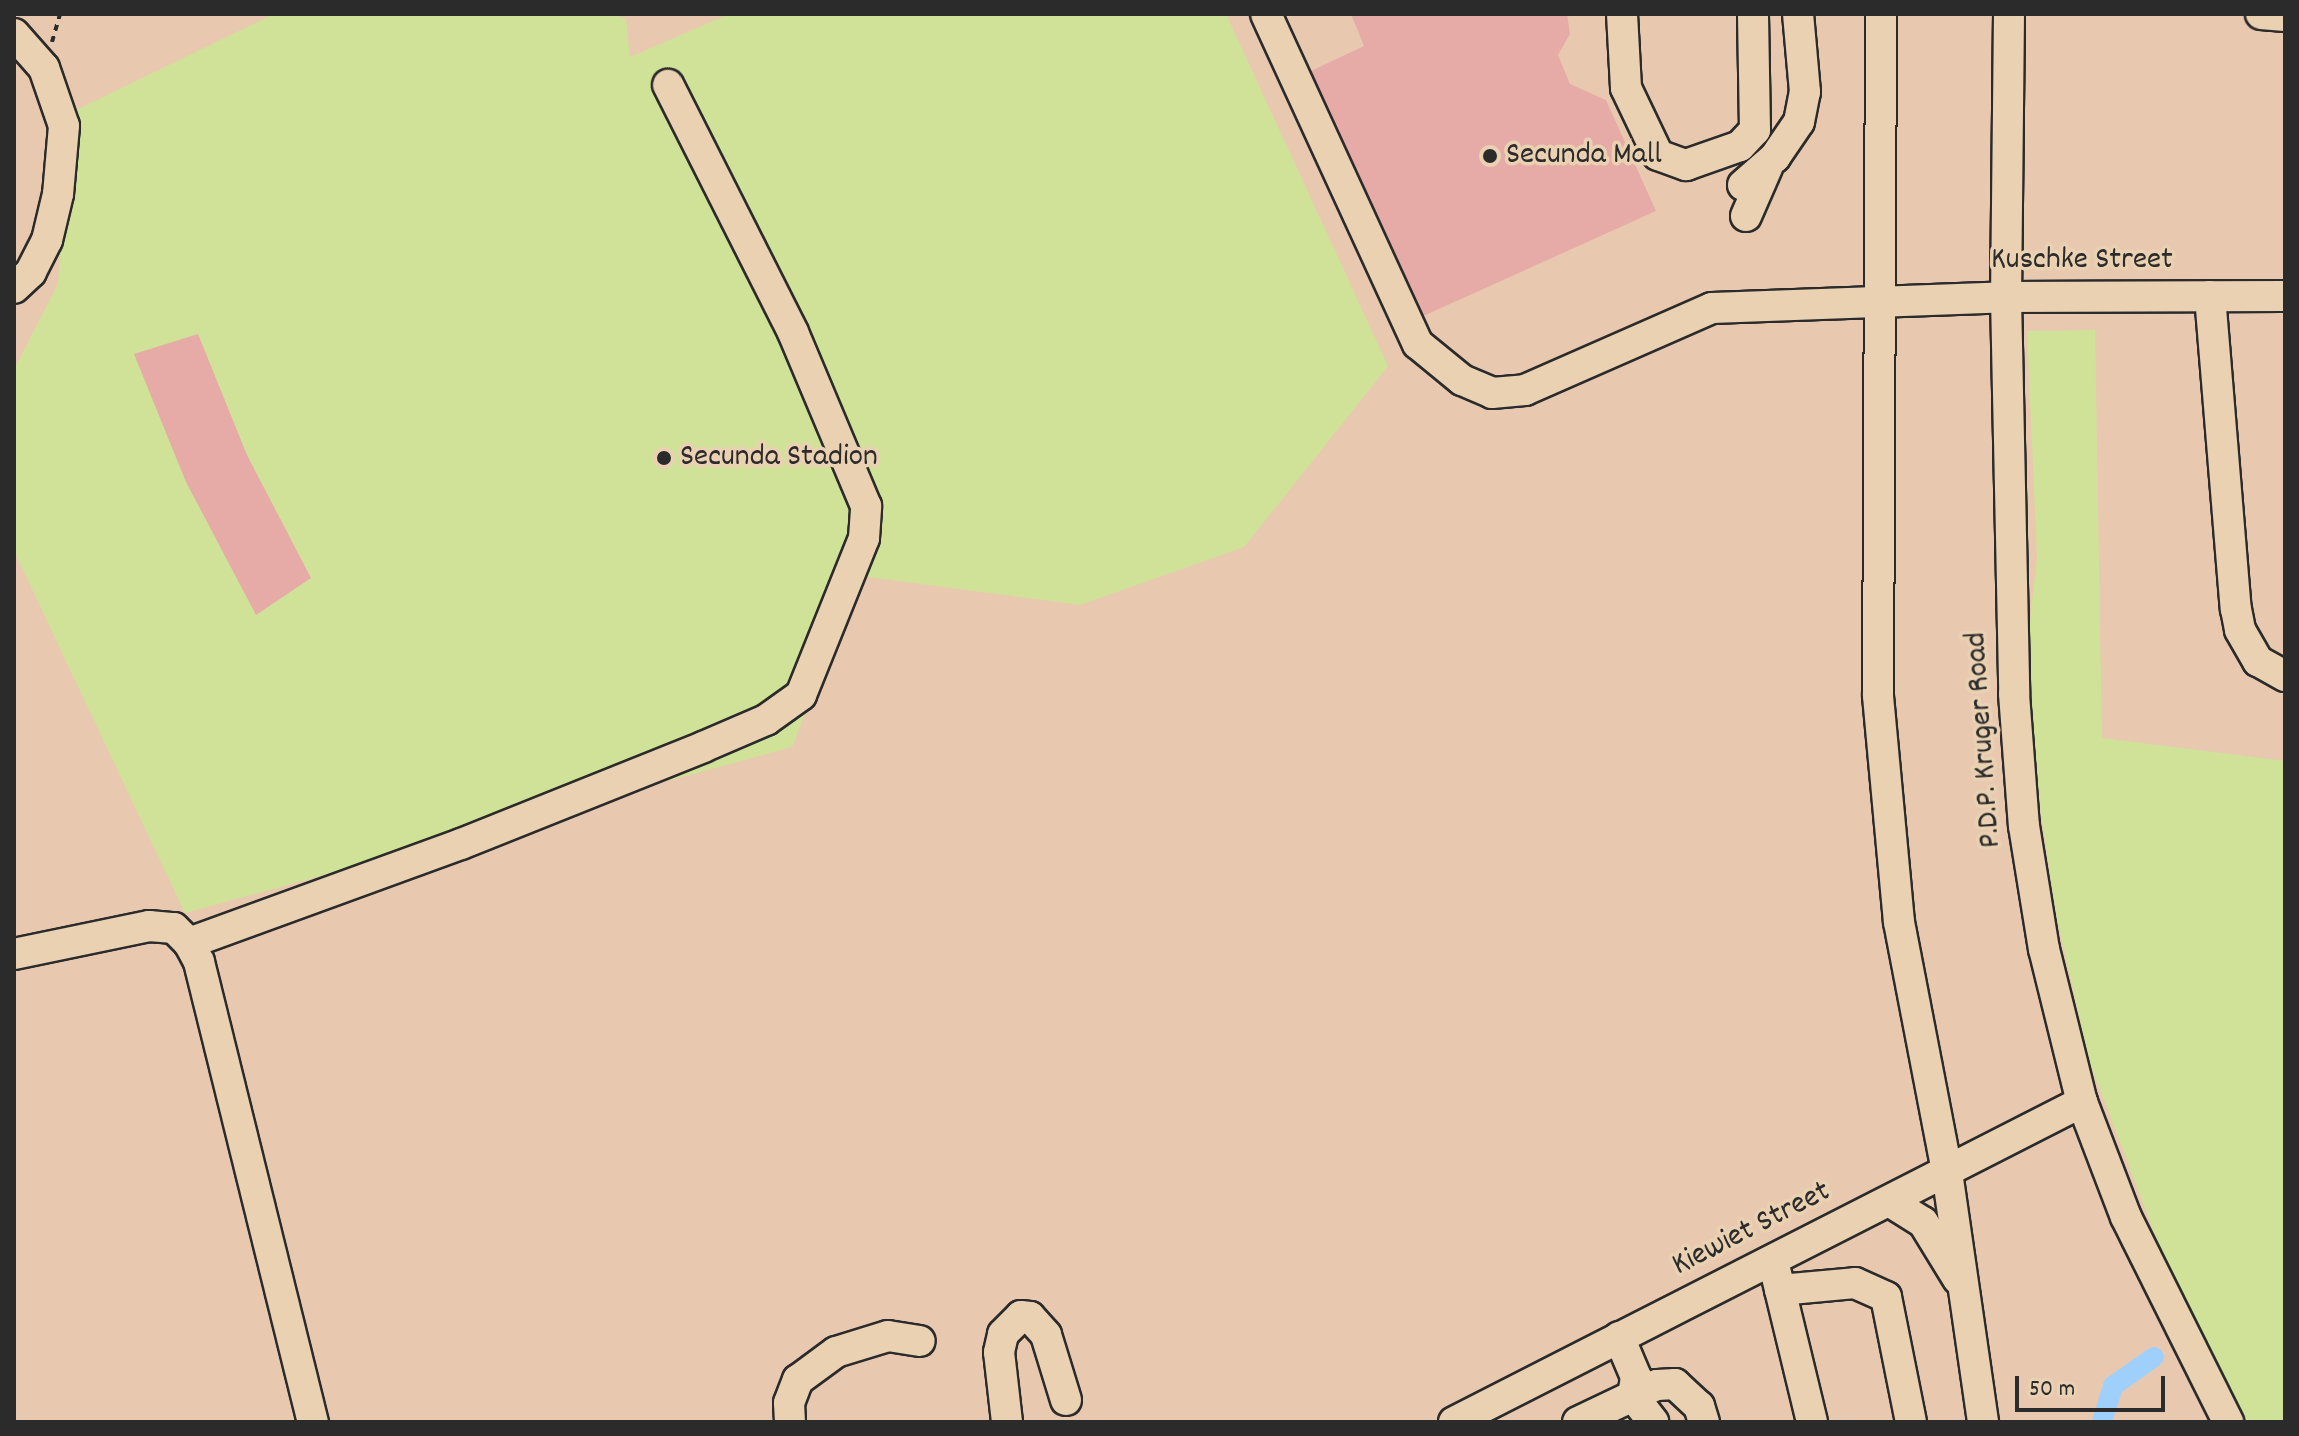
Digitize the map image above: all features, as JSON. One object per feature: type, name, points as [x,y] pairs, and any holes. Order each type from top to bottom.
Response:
[{"type":"street","name":"Kuschke Street","points":[[1266,14],[1418,344],[1462,380],[1492,393],[1525,390],[1712,308],[2006,297],[2285,296]]},
{"type":"street","points":[[1622,14],[1626,88],[1658,155],[1686,165],[1740,146],[1755,130],[1753,14]]},
{"type":"street","points":[[1746,216],[1770,162],[1803,109],[1798,14]]},
{"type":"street","points":[[1881,14],[1878,696],[1899,922],[1947,1172],[1983,1422]]},
{"type":"street","name":"P.D.P. Kruger Road","points":[[2009,14],[2006,297],[2014,694],[2024,826],[2044,949],[2082,1102],[2126,1217],[2228,1422]]},
{"type":"street","points":[[14,34],[44,68],[64,126],[58,194],[47,240],[31,272],[14,288]]},
{"type":"street","points":[[14,954],[149,926],[182,936],[461,844],[766,720],[801,695],[864,538],[866,506],[793,332],[668,85]]},
{"type":"street","points":[[1743,185],[1770,162]]},
{"type":"street","points":[[2210,296],[2236,609],[2253,654],[2285,676]]},
{"type":"street","points":[[182,936],[199,962],[313,1422]]},
{"type":"street","name":"Kiewiet Street","points":[[1454,1422],[2082,1102]]},
{"type":"street","points":[[1889,1201],[1923,1222],[1964,1287]]},
{"type":"street","points":[[1750,1270],[1780,1290],[1855,1283],[1886,1297],[1911,1422]]},
{"type":"street","points":[[1780,1290],[1812,1422]]},
{"type":"street","points":[[1007,1422],[999,1352],[1003,1334],[1021,1316],[1030,1317],[1046,1335],[1066,1400]]},
{"type":"street","points":[[790,1422],[789,1403],[798,1380],[836,1352],[888,1336],[920,1341]]},
{"type":"street","points":[[1619,1337],[1636,1377],[1633,1396],[1653,1422]]},
{"type":"street","points":[[1578,1422],[1657,1385],[1675,1384],[1699,1406],[1704,1422]]},
{"type":"green space","name":"Secunda Stadion","points":[[274,14],[612,14],[626,19],[630,57],[729,14],[1226,14],[1388,366],[1244,547],[1080,605],[860,576],[792,747],[185,913],[14,551],[14,370],[58,284],[70,113]]},
{"type":"green space","points":[[2095,330],[2102,738],[2285,761],[2285,1422],[2246,1422],[2159,1245],[2090,1063],[2056,914],[2031,745],[2027,649],[2037,557],[2027,331]]},
{"type":"building","name":"Secunda Mall","points":[[1351,14],[1567,14],[1570,34],[1558,55],[1570,84],[1606,100],[1656,211],[1421,317],[1311,71],[1364,46]]},
{"type":"building","points":[[198,334],[247,455],[311,578],[256,615],[186,482],[134,354]]},
{"type":"waterway","points":[[2102,1422],[2113,1386],[2154,1357]]},
{"type":"place","name":"Secunda Mall","points":[[1490,156]]},
{"type":"place","name":"Secunda Stadion","points":[[664,458]]}]
